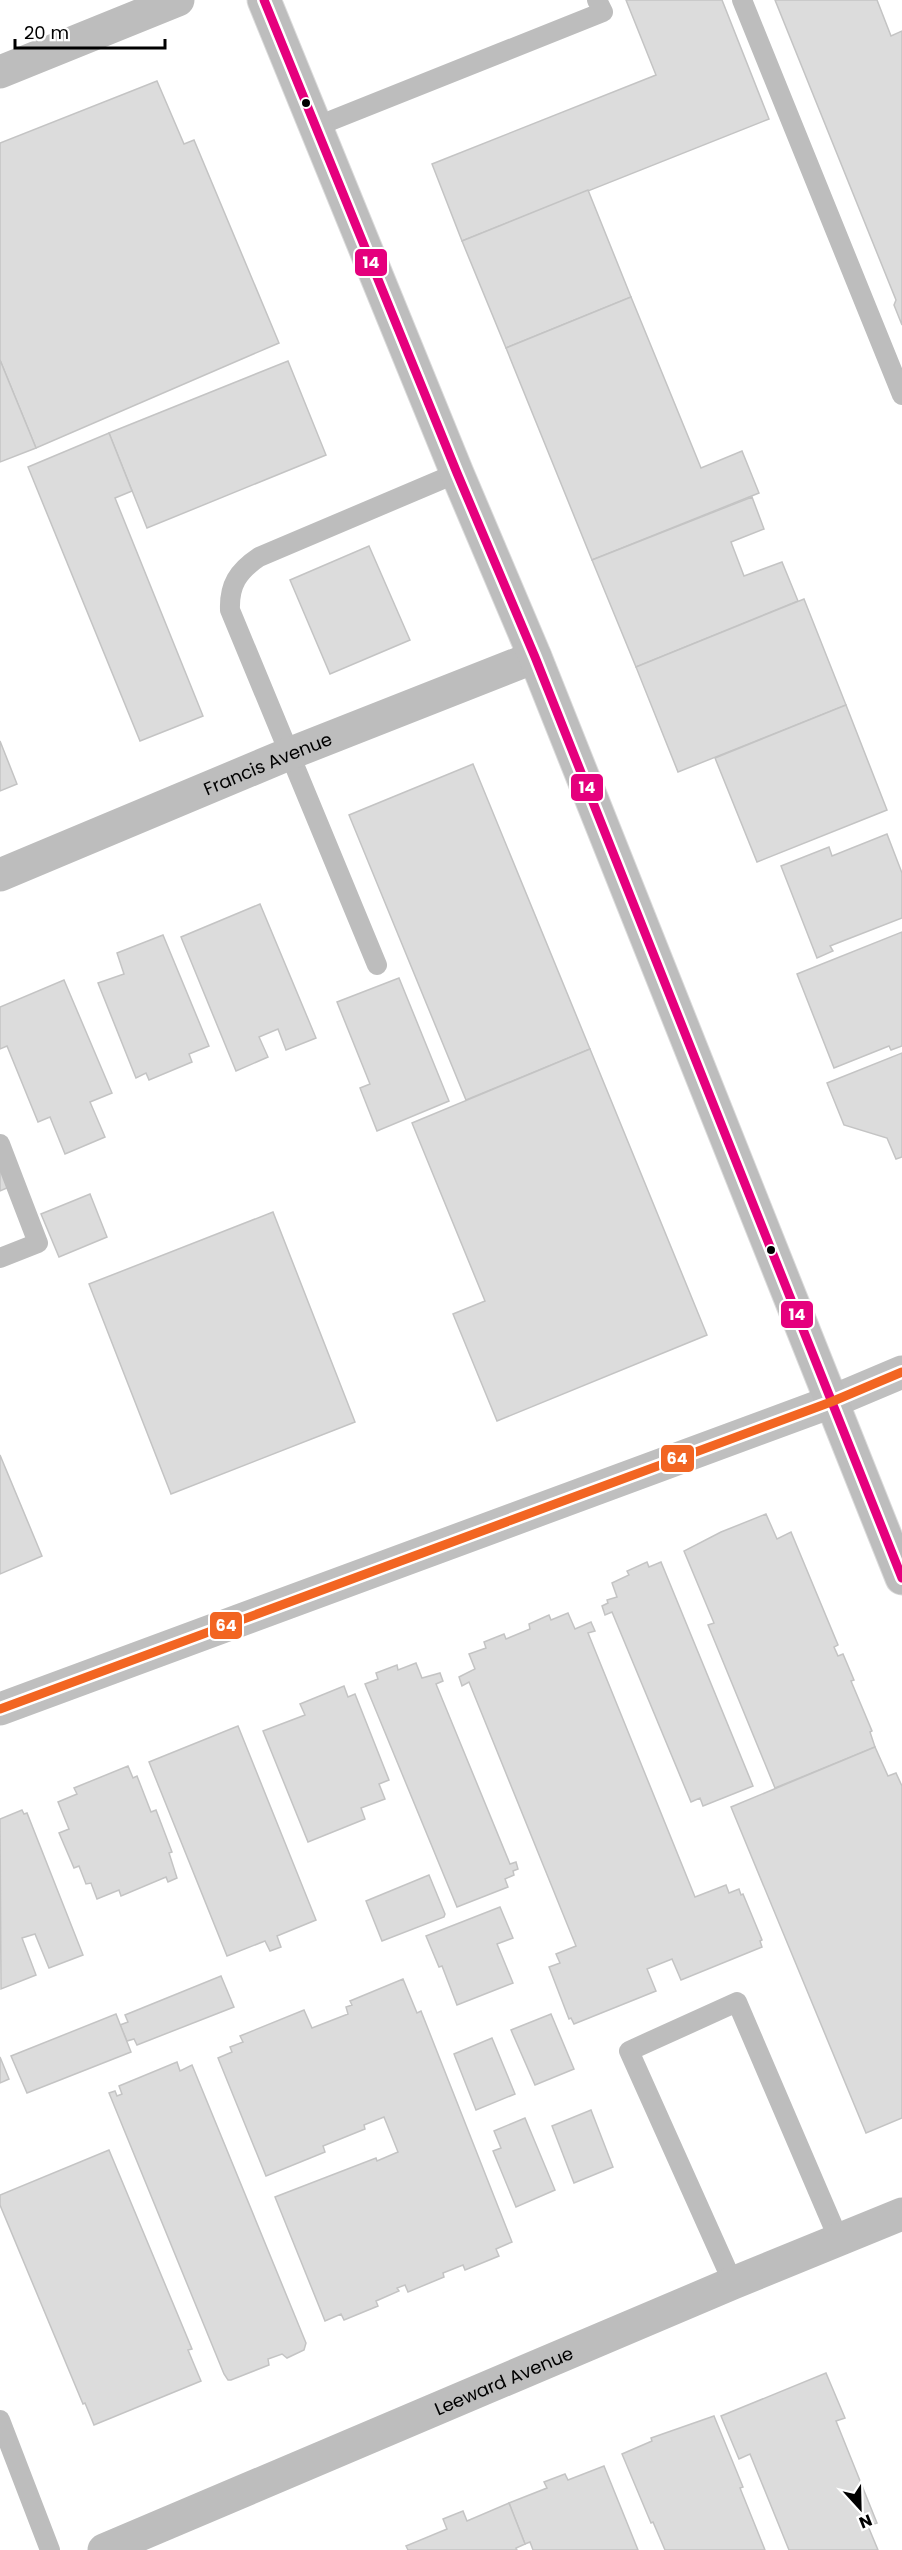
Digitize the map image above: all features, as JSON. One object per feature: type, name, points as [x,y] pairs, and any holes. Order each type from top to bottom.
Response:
[{"type":"main road","points":[[0,72],[178,0]]},
{"type":"main road","points":[[264,0],[457,473],[535,657],[902,1578]]},
{"type":"main road","name":"Francis Avenue","points":[[0,875],[291,753],[535,657]]},
{"type":"main road","points":[[0,1709],[831,1402],[902,1372]]},
{"type":"main road","name":"Leeward Avenue","points":[[104,2550],[733,2283],[902,2214]]},
{"type":"lane","points":[[315,127],[603,12],[597,0]]},
{"type":"lane","points":[[742,0],[902,395]]},
{"type":"lane","points":[[377,965],[230,610],[230,596],[234,581],[244,567],[259,557],[457,473]]},
{"type":"lane","points":[[0,1144],[38,1243],[0,1258]]},
{"type":"lane","points":[[733,2283],[629,2051],[737,2002],[839,2240]]},
{"type":"lane","points":[[0,2420],[50,2550]]},
{"type":"building","points":[[626,0],[722,0],[769,119],[462,241],[432,164],[656,75]]},
{"type":"building","points":[[775,0],[877,0],[891,36],[902,31],[902,325],[894,305],[896,300]]},
{"type":"building","points":[[157,81],[184,144],[194,140],[279,343],[36,448],[0,360],[0,143]]},
{"type":"building","points":[[588,190],[631,297],[506,348],[462,241]]},
{"type":"building","points":[[631,297],[701,468],[742,451],[759,493],[592,560],[506,348]]},
{"type":"building","points":[[0,360],[36,448],[0,462]]},
{"type":"building","points":[[288,361],[326,455],[147,528],[109,433]]},
{"type":"building","points":[[109,433],[132,491],[115,498],[203,716],[140,741],[28,467]]},
{"type":"building","points":[[752,497],[764,529],[731,542],[744,576],[782,562],[798,601],[636,667],[592,560]]},
{"type":"building","points":[[369,546],[410,640],[330,674],[290,580]]},
{"type":"building","points":[[804,599],[846,705],[678,772],[636,667]]},
{"type":"building","points":[[846,705],[887,810],[757,862],[715,758]]},
{"type":"building","points":[[0,741],[17,784],[0,791]]},
{"type":"building","points":[[473,764],[590,1049],[466,1100],[349,815]]},
{"type":"building","points":[[887,834],[902,873],[902,918],[830,946],[833,951],[817,958],[781,866],[829,847],[832,856]]},
{"type":"building","points":[[260,904],[316,1038],[286,1050],[278,1029],[259,1037],[268,1057],[236,1071],[181,937]]},
{"type":"building","points":[[902,932],[902,1046],[891,1050],[889,1046],[834,1068],[797,974]]},
{"type":"building","points":[[163,935],[209,1046],[189,1054],[192,1062],[149,1080],[146,1073],[136,1078],[98,983],[124,974],[117,953]]},
{"type":"building","points":[[399,978],[449,1101],[377,1131],[360,1088],[370,1084],[337,1002]]},
{"type":"building","points":[[64,980],[112,1093],[90,1102],[105,1137],[65,1154],[50,1117],[38,1122],[7,1046],[0,1049],[0,1007]]},
{"type":"building","points":[[590,1049],[707,1335],[497,1421],[453,1314],[485,1301],[412,1123]]},
{"type":"building","points":[[902,1053],[902,1157],[896,1159],[887,1138],[844,1125],[827,1083]]},
{"type":"building","points":[[0,1166],[9,1187],[0,1191]]},
{"type":"building","points":[[90,1194],[107,1237],[59,1257],[41,1214]]},
{"type":"building","points":[[273,1212],[355,1422],[171,1494],[89,1284]]},
{"type":"building","points":[[0,1455],[42,1556],[0,1574]]},
{"type":"building","points":[[766,1514],[777,1539],[791,1532],[838,1645],[834,1647],[838,1656],[843,1654],[854,1680],[851,1681],[872,1731],[870,1732],[875,1747],[775,1788],[708,1625],[714,1623],[684,1551],[721,1532]]},
{"type":"building","points":[[647,1562],[649,1567],[661,1562],[753,1786],[703,1806],[700,1798],[691,1802],[612,1612],[605,1615],[602,1606],[608,1603],[607,1600],[617,1597],[612,1583],[629,1575],[627,1571]]},
{"type":"building","points":[[568,1613],[575,1629],[591,1622],[595,1631],[588,1633],[695,1897],[726,1885],[729,1893],[739,1889],[762,1940],[760,1941],[762,1947],[681,1980],[672,1959],[647,1969],[656,1991],[574,2024],[571,2018],[569,2019],[549,1967],[560,1963],[556,1954],[576,1946],[469,1682],[462,1686],[459,1677],[475,1669],[469,1654],[486,1648],[484,1642],[504,1634],[506,1639],[530,1629],[529,1624],[549,1615],[551,1620]]},
{"type":"building","points":[[416,1663],[422,1678],[440,1673],[443,1681],[436,1684],[510,1864],[516,1862],[518,1869],[513,1871],[514,1875],[505,1879],[508,1887],[457,1907],[365,1684],[378,1679],[376,1673],[397,1665],[398,1670]]},
{"type":"building","points":[[344,1686],[348,1697],[355,1694],[389,1780],[379,1784],[385,1799],[361,1808],[365,1819],[308,1842],[263,1731],[305,1715],[300,1704]]},
{"type":"building","points":[[238,1726],[316,1920],[277,1936],[281,1947],[270,1951],[265,1941],[227,1956],[149,1762]]},
{"type":"building","points":[[875,1747],[888,1776],[896,1773],[902,1786],[902,2118],[866,2133],[731,1807]]},
{"type":"building","points":[[128,1766],[133,1778],[137,1776],[151,1812],[156,1810],[172,1852],[169,1853],[177,1878],[168,1882],[166,1877],[121,1896],[119,1890],[97,1899],[91,1883],[86,1884],[79,1866],[74,1868],[59,1833],[69,1829],[58,1802],[77,1794],[74,1788]]},
{"type":"building","points":[[22,1810],[24,1814],[27,1813],[83,1955],[49,1968],[35,1934],[22,1938],[36,1975],[1,1989],[0,1819]]},
{"type":"building","points":[[429,1875],[445,1914],[444,1917],[382,1941],[366,1901]]},
{"type":"building","points":[[500,1907],[513,1938],[497,1944],[513,1983],[457,2005],[442,1966],[439,1967],[426,1936]]},
{"type":"building","points":[[221,1976],[234,2007],[137,2045],[134,2039],[127,2041],[120,2025],[128,2022],[125,2015]]},
{"type":"building","points":[[403,1979],[417,2013],[421,2011],[512,2242],[496,2249],[499,2256],[465,2270],[463,2265],[443,2273],[444,2277],[408,2292],[405,2285],[397,2288],[399,2291],[376,2301],[378,2306],[344,2320],[341,2314],[325,2321],[275,2197],[376,2158],[377,2161],[398,2152],[384,2117],[364,2125],[365,2129],[323,2146],[325,2152],[266,2176],[218,2058],[232,2052],[230,2047],[243,2042],[240,2036],[304,2010],[312,2028],[348,2014],[346,2007],[352,2005],[350,2001]]},
{"type":"building","points":[[116,2014],[131,2052],[27,2093],[11,2056]]},
{"type":"building","points":[[551,2014],[574,2069],[535,2085],[511,2030]]},
{"type":"building","points":[[492,2038],[515,2094],[476,2110],[454,2054]]},
{"type":"building","points":[[0,2057],[9,2079],[0,2083]]},
{"type":"building","points":[[177,2062],[180,2071],[192,2065],[306,2343],[304,2350],[287,2358],[282,2354],[268,2359],[269,2365],[231,2380],[228,2380],[224,2374],[109,2093],[115,2091],[117,2096],[122,2094],[119,2086]]},
{"type":"building","points":[[591,2110],[613,2167],[574,2183],[552,2126]]},
{"type":"building","points":[[525,2118],[555,2190],[516,2207],[493,2151],[501,2148],[494,2131]]},
{"type":"building","points":[[109,2150],[192,2349],[188,2350],[201,2381],[94,2425],[85,2403],[83,2404],[0,2205],[0,2195]]},
{"type":"building","points":[[826,2373],[845,2418],[836,2421],[877,2523],[868,2526],[878,2550],[789,2550],[750,2454],[739,2459],[721,2416]]},
{"type":"building","points":[[714,2416],[743,2487],[740,2488],[765,2550],[665,2550],[622,2454],[652,2441],[651,2438]]},
{"type":"building","points":[[604,2466],[638,2550],[533,2550],[530,2542],[525,2544],[509,2503],[547,2488],[544,2482],[565,2474],[568,2480]]},
{"type":"building","points":[[509,2503],[525,2544],[516,2548],[517,2550],[408,2550],[406,2546],[447,2529],[443,2519],[463,2511],[467,2521]]},
{"type":"transit line","name":"14","points":[[264,0],[457,473],[535,657],[902,1578]]},
{"type":"transit line","name":"64","points":[[0,1709],[831,1402],[902,1372]]}]
